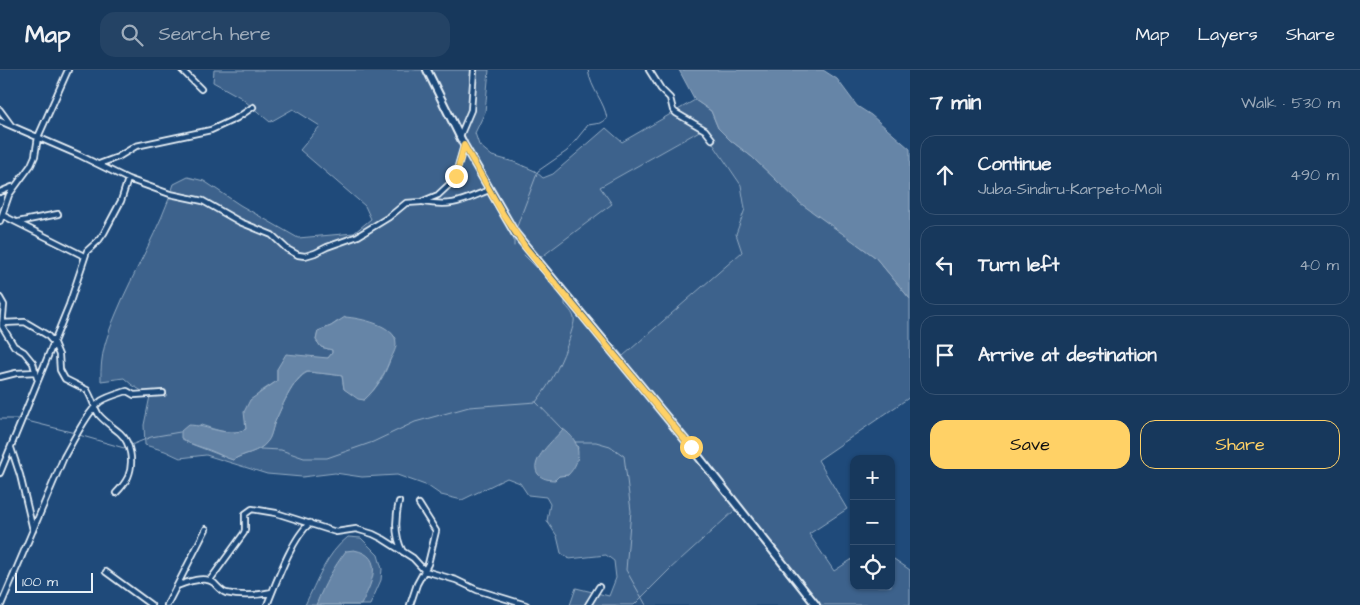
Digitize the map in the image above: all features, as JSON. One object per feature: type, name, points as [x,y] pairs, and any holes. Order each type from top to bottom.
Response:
[{"type":"main road","points":[[427,70],[442,104],[489,190],[526,248],[691,447],[816,605]]},
{"type":"street","points":[[0,221],[9,195],[31,165],[38,147],[38,137],[68,70]]},
{"type":"street","points":[[182,70],[201,89]]},
{"type":"street","points":[[460,136],[470,110],[474,70]]},
{"type":"street","points":[[649,70],[661,89],[670,98],[672,110],[705,130],[712,139]]},
{"type":"street","points":[[99,164],[118,157],[136,146],[212,130],[253,107]]},
{"type":"street","points":[[0,110],[12,126]]},
{"type":"street","points":[[0,121],[99,164],[128,179],[170,194],[203,201],[240,222],[272,235],[288,249],[298,255],[305,256],[315,254],[327,247],[358,236],[406,204],[421,202],[445,205],[455,204],[489,190]]},
{"type":"street","points":[[421,202],[438,195],[454,180],[464,145]]},
{"type":"street","points":[[0,472],[54,343],[84,264],[87,251],[104,233],[121,202],[128,179]]},
{"type":"street","points":[[0,192],[14,186]]},
{"type":"street","points":[[17,222],[58,214]]},
{"type":"street","points":[[2,215],[82,255]]},
{"type":"street","points":[[0,298],[4,305],[2,324],[12,344],[29,358],[38,380]]},
{"type":"street","points":[[2,324],[25,322],[41,330],[54,343],[60,355],[60,370],[65,379],[87,390],[94,407],[101,417],[121,434],[129,446],[131,466],[129,476],[116,492]]},
{"type":"street","points":[[0,377],[16,373],[36,372]]},
{"type":"street","points":[[2,605],[64,457],[76,434],[84,425],[94,407],[106,398],[127,391],[134,395],[163,393]]},
{"type":"street","points":[[11,447],[20,474],[33,532]]},
{"type":"street","points":[[399,502],[396,514],[396,532],[404,553]]},
{"type":"street","points":[[410,605],[417,584],[432,554],[436,531],[419,504]]},
{"type":"street","points":[[210,580],[244,533],[246,526],[245,514],[249,510],[260,509],[336,532],[356,529],[366,531],[380,537],[425,570],[456,580],[477,590],[526,605]]},
{"type":"street","points":[[267,605],[282,569],[302,530],[310,523]]},
{"type":"street","points":[[167,605],[206,529]]},
{"type":"street","points":[[106,572],[151,605]]},
{"type":"street","points":[[177,586],[193,580],[210,580],[224,592],[241,596],[248,597],[272,592]]},
{"type":"street","points":[[588,605],[599,587]]},
{"type":"shaded area","points":[[214,70],[489,70],[485,112],[475,133],[479,145],[492,156],[514,162],[535,171],[543,178],[553,174],[606,128],[622,142],[695,100],[711,111],[718,128],[730,140],[752,157],[800,202],[875,257],[910,299],[910,397],[818,460],[847,509],[809,534],[834,571],[850,561],[850,590],[895,590],[895,560],[910,570],[910,605],[810,605],[735,510],[670,569],[634,605],[570,605],[576,588],[609,596],[616,578],[614,561],[606,555],[569,559],[561,553],[557,536],[547,521],[550,504],[546,497],[528,495],[520,483],[507,478],[462,500],[441,495],[428,486],[397,475],[362,477],[335,473],[302,477],[267,474],[206,455],[180,458],[145,445],[144,425],[150,396],[124,378],[101,381],[102,363],[104,347],[112,323],[162,217],[174,184],[188,177],[204,181],[240,205],[298,238],[354,233],[371,219],[365,206],[300,150],[320,126],[293,109],[270,122],[240,97],[213,82]],"holes":[[[703,129],[741,185],[745,209],[736,234],[742,252],[623,356],[540,258],[612,204],[600,187]],[[338,321],[377,326],[396,338],[385,372],[376,387],[364,400],[344,389],[342,376],[308,372],[302,375],[292,388],[274,424],[270,438],[264,446],[233,460],[186,442],[201,425],[229,432],[246,429],[246,421],[260,392],[277,381],[277,369],[328,358],[332,350],[321,347],[316,340],[318,331]],[[577,445],[578,448],[568,475],[559,476]]]},
{"type":"shaded area","points":[[679,70],[823,70],[837,79],[857,106],[871,115],[910,149],[910,299],[875,257],[800,203],[752,157],[730,140],[718,128],[711,111],[695,100]]},
{"type":"shaded area","points":[[703,129],[741,185],[745,209],[736,234],[743,252],[623,356],[540,258],[611,204],[599,188]]},
{"type":"shaded area","points":[[345,317],[359,319],[384,327],[395,337],[395,348],[384,373],[376,387],[364,400],[358,399],[344,389],[342,376],[307,372],[297,381],[283,403],[270,438],[264,446],[255,451],[233,460],[181,438],[181,431],[188,425],[225,432],[246,429],[244,412],[250,400],[277,381],[277,369],[286,354],[328,358],[332,350],[321,347],[316,340],[318,331],[331,326]]},
{"type":"shaded area","points":[[563,429],[569,434],[576,445],[578,457],[576,463],[568,475],[559,476],[555,480],[544,478],[538,474],[536,469],[539,457]]},
{"type":"shaded area","points":[[735,510],[810,605],[634,605],[670,569]]},
{"type":"shaded area","points":[[348,537],[361,538],[378,555],[382,569],[381,580],[370,605],[305,605],[328,560]]},
{"type":"shaded area","points":[[354,550],[364,553],[370,558],[373,565],[371,581],[361,605],[316,605],[341,557],[346,551]]},
{"type":"waterway","points":[[516,229],[538,171],[567,151],[588,125],[601,123],[607,119],[604,107],[592,84],[588,70]]},
{"type":"waterway","points":[[514,237],[514,246]]},
{"type":"waterway","points":[[524,255],[553,284]]},
{"type":"waterway","points":[[260,449],[281,450],[304,458],[327,458],[373,442],[415,422],[469,407],[536,402],[556,371],[570,337],[574,318],[572,312],[565,305],[565,298]]},
{"type":"waterway","points":[[536,402],[563,430]]},
{"type":"waterway","points":[[0,419],[19,419]]},
{"type":"waterway","points":[[23,420],[75,433]]},
{"type":"waterway","points":[[79,435],[124,448],[151,437],[180,432]]},
{"type":"waterway","points":[[575,442],[596,442],[610,446],[624,456],[631,511],[626,570],[646,605]]},
{"type":"route","points":[[456,176],[464,145],[503,214],[526,248],[691,447]]}]
